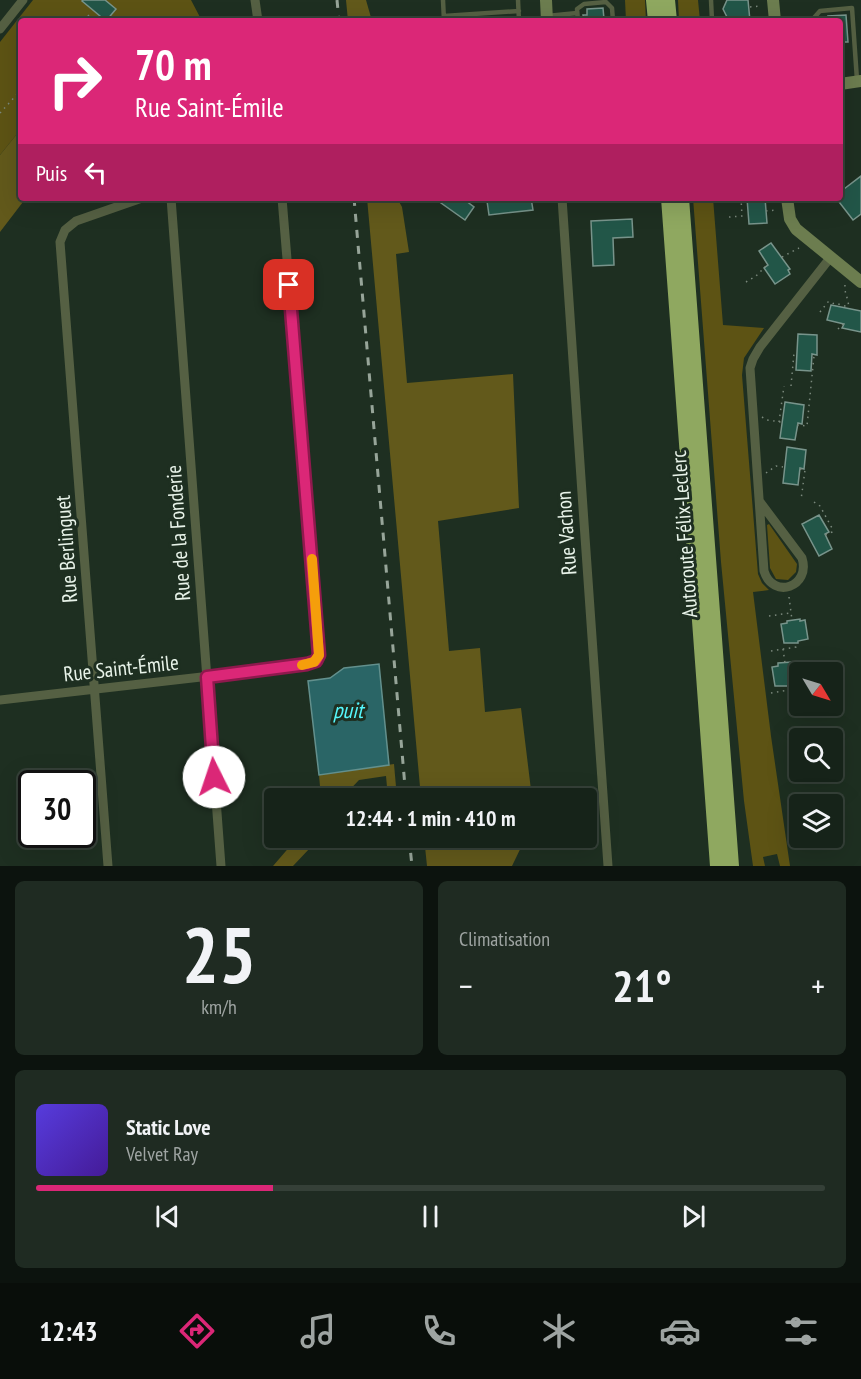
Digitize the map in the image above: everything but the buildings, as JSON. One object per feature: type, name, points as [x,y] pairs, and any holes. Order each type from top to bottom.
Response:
[{"type":"highway","points":[[654,0],[656,18]]},
{"type":"highway","points":[[667,0],[669,18]]},
{"type":"highway","name":"Autoroute Félix-Leclerc","points":[[669,201],[718,866]]},
{"type":"highway","name":"Autoroute Félix-Leclerc","points":[[681,201],[731,866]]},
{"type":"highway","points":[[707,866],[712,779]]},
{"type":"highway","points":[[728,822],[737,866]]},
{"type":"street","points":[[0,29],[23,0]]},
{"type":"street","points":[[255,0],[258,18]]},
{"type":"street","points":[[546,0],[547,18]]},
{"type":"street","points":[[768,3],[773,18]]},
{"type":"street","points":[[843,84],[859,82]]},
{"type":"street","name":"Rue Berlinguet","points":[[108,866],[60,242],[65,230],[76,221],[133,201]]},
{"type":"street","name":"Rue de la Fonderie","points":[[171,201],[221,866]]},
{"type":"street","name":"Rue Saint-Émile","points":[[0,700],[207,677],[316,661],[319,651],[282,201]]},
{"type":"street","name":"Rue Vachon","points":[[562,201],[608,866]]},
{"type":"street","points":[[787,201],[794,226],[861,282]]},
{"type":"street","points":[[760,502],[794,546],[803,562],[804,572],[801,578],[787,587],[775,585],[765,574],[750,372],[752,362],[760,347],[830,258]]},
{"type":"lane","points":[[443,0],[444,18]]},
{"type":"lane","points":[[518,0],[519,18]]},
{"type":"lane","points":[[711,0],[712,18]]},
{"type":"lane","points":[[578,18],[577,9],[584,4],[606,2],[612,8],[613,18]]},
{"type":"lane","points":[[814,18],[820,11],[852,8],[859,82]]},
{"type":"lane","points":[[453,18],[519,11]]},
{"type":"lane","points":[[547,18],[577,13]]},
{"type":"path","points":[[750,7],[768,3]]},
{"type":"path","points":[[0,113],[18,93]]},
{"type":"path","points":[[741,201],[742,213]]},
{"type":"path","points":[[766,211],[778,210]]},
{"type":"path","points":[[729,217],[742,216],[742,213],[748,212]]},
{"type":"path","points":[[782,257],[799,248]]},
{"type":"path","points":[[746,282],[767,265]]},
{"type":"path","points":[[820,312],[828,302],[848,307],[844,293],[845,285]]},
{"type":"path","points":[[838,329],[843,324]]},
{"type":"path","points":[[791,386],[794,353],[796,353]]},
{"type":"path","points":[[797,425],[807,426],[813,371],[814,356],[812,356]]},
{"type":"path","points":[[761,416],[767,420],[780,422],[784,386]]},
{"type":"path","points":[[765,473],[776,466],[783,467]]},
{"type":"path","points":[[800,469],[805,470],[801,500]]},
{"type":"path","points":[[814,501],[820,506],[832,528],[832,532],[825,535]]},
{"type":"path","points":[[789,593],[792,620]]},
{"type":"path","points":[[769,616],[791,613]]},
{"type":"path","points":[[771,651],[796,647],[796,643]]},
{"type":"path","points":[[783,649],[785,663]]},
{"type":"path","points":[[771,693],[788,690],[788,686]]},
{"type":"shaded area","points":[[33,0],[191,0],[200,18],[19,18]]},
{"type":"shaded area","points":[[346,0],[366,0],[371,18],[348,18]]},
{"type":"shaded area","points":[[625,0],[645,0],[646,18],[626,18]]},
{"type":"shaded area","points":[[678,0],[698,0],[700,18],[679,18]]},
{"type":"shaded area","points":[[18,19],[18,133],[0,155],[0,42]]},
{"type":"shaded area","points":[[18,133],[18,201],[24,201],[0,232],[0,155]]},
{"type":"shaded area","points":[[367,201],[399,201],[402,207],[409,252],[396,254],[407,383],[513,374],[519,508],[438,521],[449,651],[480,648],[485,712],[521,708],[531,788],[420,788]]},
{"type":"shaded area","points":[[693,201],[713,201],[723,325],[764,328],[744,358],[742,375],[758,574],[762,583],[769,590],[753,592],[790,866],[780,866],[777,854],[763,857],[765,866],[753,866],[744,801],[721,562]]},
{"type":"shaded area","points":[[769,524],[797,564],[796,572],[788,580],[776,579],[770,568],[767,525]]},
{"type":"shaded area","points":[[394,764],[396,788],[387,788],[386,776],[359,780],[351,788],[320,788],[319,775]]},
{"type":"shaded area","points":[[289,848],[310,848],[293,866],[273,866]]},
{"type":"shaded area","points":[[425,848],[521,848],[512,866],[427,866]]},
{"type":"water","name":"puit","points":[[379,664],[389,765],[319,775],[308,681],[330,678],[344,668]]},
{"type":"railway","points":[[337,0],[339,18]]},
{"type":"railway","points":[[354,201],[405,788]]},
{"type":"railway","points":[[410,848],[412,866]]},
{"type":"slow traffic","points":[[302,665],[311,664],[319,655],[312,559]]},
{"type":"route","points":[[214,777],[207,677],[311,664],[319,655],[289,285]]}]
